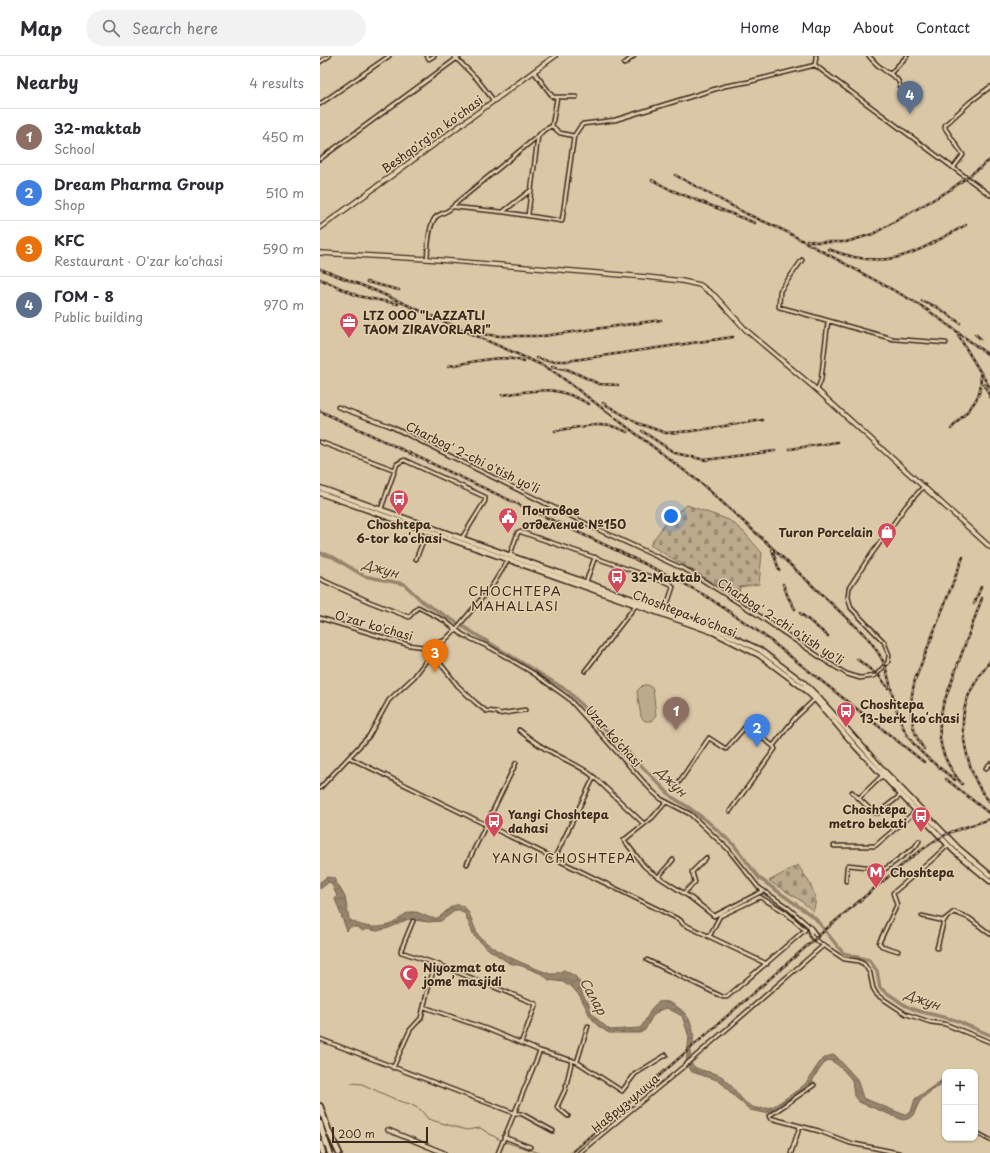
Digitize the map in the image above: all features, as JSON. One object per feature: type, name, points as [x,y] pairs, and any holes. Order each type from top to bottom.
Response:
[{"type":"highway","points":[[320,1106],[329,1132],[339,1153]]},
{"type":"highway","points":[[320,1122],[321,1130],[330,1153]]},
{"type":"highway","points":[[320,1143],[324,1153]]},
{"type":"highway","points":[[324,1153],[327,1146]]},
{"type":"main road","name":"Choshtepa ko'chasi","points":[[320,488],[348,501],[427,530],[554,573],[636,605],[734,639],[760,650],[808,687],[885,772],[958,848],[990,874]]},
{"type":"main road","name":"Choshtepa ko'chasi","points":[[320,493],[381,509],[462,538],[509,557]]},
{"type":"main road","name":"Choshtepa ko'chasi","points":[[554,573],[586,582],[714,628],[774,665],[815,699],[948,845],[967,863],[990,881]]},
{"type":"street","points":[[320,62],[329,56]]},
{"type":"street","points":[[320,104],[389,56]]},
{"type":"street","points":[[426,56],[429,59],[434,56]]},
{"type":"street","points":[[454,56],[477,79],[494,101]]},
{"type":"street","points":[[320,159],[460,56]]},
{"type":"street","name":"Beshqo'rg'on ko'chasi","points":[[320,228],[555,56]]},
{"type":"street","points":[[624,64],[634,56]]},
{"type":"street","points":[[815,65],[816,56]]},
{"type":"street","points":[[869,56],[883,70],[897,79],[900,82],[900,86]]},
{"type":"street","points":[[890,74],[907,56]]},
{"type":"street","points":[[453,207],[528,215],[562,221],[574,136],[584,124],[615,120],[725,86],[748,82],[815,65]]},
{"type":"street","points":[[815,65],[990,196]]},
{"type":"street","points":[[534,72],[553,97],[576,97]]},
{"type":"street","points":[[954,168],[963,155],[945,125],[970,102],[990,88]]},
{"type":"street","points":[[552,126],[557,98]]},
{"type":"street","points":[[552,126],[560,133],[574,136]]},
{"type":"street","points":[[427,259],[432,223],[437,217],[453,207],[544,130],[552,126]]},
{"type":"street","points":[[528,215],[538,136]]},
{"type":"street","points":[[503,212],[531,190]]},
{"type":"street","points":[[320,253],[427,259],[664,279],[697,284],[710,292],[746,330],[817,390],[990,546]]},
{"type":"street","points":[[802,260],[780,291],[779,307],[893,339],[946,343]]},
{"type":"street","points":[[817,390],[821,380],[828,320]]},
{"type":"street","name":"Charbog' 2-chi o'tish yo'li","points":[[338,407],[390,426],[594,528],[688,571],[758,615],[826,662],[847,674],[856,677],[864,678],[874,676],[888,662],[889,655],[884,642],[851,608],[848,597],[849,588],[902,512],[924,486]]},
{"type":"street","points":[[320,442],[395,470]]},
{"type":"street","points":[[381,509],[397,464],[404,460],[485,497],[485,501],[462,538]]},
{"type":"street","points":[[416,559],[427,530]]},
{"type":"street","points":[[320,788],[373,732],[389,700],[414,677],[443,641],[457,628],[492,586],[509,557],[518,532],[672,584],[665,611]]},
{"type":"street","points":[[586,582],[595,557]]},
{"type":"street","name":"Uzar ko'chasi","points":[[320,579],[370,602],[409,617],[418,607],[457,628],[463,635],[491,648],[521,666],[568,698],[652,791],[661,799],[690,814],[728,849],[743,870],[763,891],[787,907],[816,935]]},
{"type":"street","points":[[585,670],[636,605]]},
{"type":"street","name":"O'zar ko'chasi","points":[[320,618],[409,645],[424,647]]},
{"type":"street","points":[[424,647],[443,641]]},
{"type":"street","points":[[424,647],[432,654],[458,686],[486,711],[497,712],[499,714],[525,710]]},
{"type":"street","points":[[730,810],[775,749],[773,746],[792,722],[815,699]]},
{"type":"street","points":[[675,788],[709,738],[726,749],[746,726],[773,746]]},
{"type":"street","points":[[519,730],[534,742],[552,753],[579,766],[594,777],[644,824]]},
{"type":"street","points":[[350,758],[680,920],[683,924],[709,937],[767,964]]},
{"type":"street","points":[[468,864],[516,763]]},
{"type":"street","points":[[986,768],[990,764]]},
{"type":"street","points":[[859,798],[883,775]]},
{"type":"street","points":[[554,859],[594,777]]},
{"type":"street","points":[[852,792],[874,813],[878,813],[901,795]]},
{"type":"street","points":[[666,802],[653,817],[624,840],[644,866],[684,893],[714,916],[763,891]]},
{"type":"street","points":[[834,846],[875,846],[916,811]]},
{"type":"street","points":[[846,881],[846,867],[848,865],[885,869],[915,847],[918,841]]},
{"type":"street","points":[[898,951],[882,946],[879,943],[896,905],[893,893],[948,845]]},
{"type":"street","points":[[684,893],[695,882],[692,872],[706,858]]},
{"type":"street","points":[[659,876],[673,860]]},
{"type":"street","points":[[709,937],[720,916],[760,897],[786,912],[805,930]]},
{"type":"street","points":[[937,948],[944,921],[954,912],[969,918],[990,934]]},
{"type":"street","points":[[922,916],[944,921]]},
{"type":"street","points":[[413,921],[401,950],[402,952],[437,964],[536,1004],[521,1043]]},
{"type":"street","points":[[647,960],[724,997],[727,997],[805,930],[810,928],[810,935],[814,939],[844,959],[864,964],[870,973],[873,988],[877,995],[906,1014],[924,1021],[945,1024],[990,1042]]},
{"type":"street","name":"Навруз улица","points":[[579,1153],[694,1058],[824,945]]},
{"type":"street","points":[[393,1068],[410,1030],[420,1018],[430,981],[437,964]]},
{"type":"street","points":[[424,1007],[487,1029],[540,1051],[577,1062],[622,1090],[635,1074],[666,1055]]},
{"type":"street","points":[[577,1062],[588,1026]]},
{"type":"street","points":[[320,1040],[514,1113],[522,1114],[553,1131]]},
{"type":"street","points":[[498,1153],[540,1051]]},
{"type":"street","points":[[568,1116],[558,1107],[565,1090],[572,1060]]},
{"type":"street","points":[[814,1085],[769,1116],[773,1119],[819,1130],[850,1143],[883,1151],[899,1153]]},
{"type":"street","points":[[791,1153],[800,1126]]},
{"type":"street","points":[[388,1130],[444,1153]]},
{"type":"street","points":[[978,1134],[990,1140]]},
{"type":"street","points":[[504,1137],[530,1147]]},
{"type":"green space","points":[[687,505],[729,520],[744,532],[762,553],[759,584],[740,587],[737,597],[650,545],[668,519]]},
{"type":"green space","points":[[643,685],[648,685],[653,689],[656,715],[651,721],[645,721],[641,717],[637,691]]},
{"type":"green space","points":[[798,865],[812,887],[814,893],[815,905],[813,911],[800,900],[769,881]]},
{"type":"water","name":"Салар","points":[[327,877],[334,878],[345,897],[349,919],[361,925],[380,927],[392,923],[403,915],[412,912],[417,912],[431,918],[437,918],[450,907],[460,905],[464,907],[467,910],[480,937],[495,949],[513,959],[550,974],[555,974],[564,970],[575,976],[579,981],[582,993],[588,1002],[591,1012],[610,1030],[640,1028],[653,1007],[662,1001],[676,1006],[688,1017],[692,1026],[693,1042],[690,1060],[693,1066],[721,1076],[746,1103],[756,1108],[772,1107],[786,1098],[806,1083],[821,1061],[835,1055],[857,1079],[863,1098],[905,1115],[911,1110],[915,1099],[942,1080],[942,1086],[926,1095],[919,1103],[913,1115],[908,1119],[903,1120],[859,1102],[854,1096],[852,1080],[838,1065],[828,1060],[816,1074],[810,1086],[777,1109],[765,1113],[750,1110],[720,1081],[692,1072],[686,1063],[689,1037],[682,1016],[667,1008],[660,1010],[652,1017],[645,1030],[640,1033],[609,1033],[598,1026],[590,1016],[580,996],[570,985],[563,982],[549,980],[542,974],[522,966],[509,963],[488,949],[474,936],[465,914],[460,910],[456,910],[441,921],[428,922],[408,919],[389,928],[377,931],[366,929],[363,931],[357,927],[350,927],[347,931],[335,899],[337,896],[331,883],[329,882],[320,889],[320,882]]},
{"type":"waterway","name":"Джун","points":[[320,553],[333,557],[364,576],[404,584],[423,602],[568,691],[672,797],[707,821],[734,845],[759,878],[815,918],[843,953],[869,960],[877,971],[880,988],[906,1006],[918,1011],[955,1020],[990,1035]]},
{"type":"waterway","points":[[351,1083],[362,1084],[399,1101],[410,1104],[421,1110],[428,1119],[466,1130],[480,1128],[500,1140]]},
{"type":"waterway","points":[[505,1142],[540,1153]]},
{"type":"railway","points":[[807,240],[817,242],[846,242],[873,234],[950,190],[990,160]]},
{"type":"railway","points":[[675,175],[747,214],[785,231],[915,302],[990,356]]},
{"type":"railway","points":[[652,180],[671,190],[755,223]]},
{"type":"railway","points":[[828,249],[849,256],[868,259],[885,259],[916,251],[966,225]]},
{"type":"railway","points":[[320,269],[376,291],[544,366],[556,373],[702,484],[867,637],[883,662],[898,715],[905,731],[927,758],[955,780]]},
{"type":"railway","points":[[320,279],[358,296],[398,304]]},
{"type":"railway","points":[[367,282],[399,290]]},
{"type":"railway","points":[[922,301],[937,307],[960,323]]},
{"type":"railway","points":[[481,334],[500,336],[543,336],[661,320]]},
{"type":"railway","points":[[975,334],[981,339]]},
{"type":"railway","points":[[958,335],[990,388]]},
{"type":"railway","points":[[537,358],[548,361],[567,361],[733,337]]},
{"type":"railway","points":[[448,366],[506,358],[524,362]]},
{"type":"railway","points":[[552,366],[569,370],[599,384],[618,385]]},
{"type":"railway","points":[[951,429],[968,411],[977,398],[981,384],[980,375]]},
{"type":"railway","points":[[984,384],[990,397]]},
{"type":"railway","points":[[502,395],[547,390],[566,393],[589,404]]},
{"type":"railway","points":[[603,403],[637,423],[666,433],[692,431],[763,420]]},
{"type":"railway","points":[[320,411],[620,552],[674,578],[706,596],[762,634],[924,762]]},
{"type":"railway","points":[[555,431],[583,426],[601,425],[619,428],[627,432]]},
{"type":"railway","points":[[642,431],[675,453],[705,460],[775,451]]},
{"type":"railway","points":[[790,449],[837,442]]},
{"type":"railway","points":[[772,549],[779,570]]},
{"type":"railway","points":[[924,749],[915,733],[913,724],[911,707],[913,689],[915,680],[963,557]]},
{"type":"railway","points":[[783,584],[795,609]]},
{"type":"railway","points":[[974,604],[981,587]]},
{"type":"railway","points":[[962,784],[949,766],[942,747],[940,737],[941,717],[943,705],[982,598]]},
{"type":"railway","points":[[800,613],[828,636]]},
{"type":"railway","points":[[857,659],[880,677],[888,688]]},
{"type":"railway","points":[[990,661],[970,692],[966,703],[963,727],[964,741],[971,769],[983,793],[990,802]]},
{"type":"railway","points":[[946,779],[990,814]]},
{"type":"railway","points":[[571,1153],[832,924],[913,856],[936,840],[951,832],[990,819]]},
{"type":"place","name":"ГОМ - 8","points":[[910,114]]},
{"type":"place","name":"LTZ OOO \"LAZZATLI TAOM ZIRAVORLARI\"","points":[[349,339]]},
{"type":"place","name":"Choshtepa 6-tor koʻchasi","points":[[399,516]]},
{"type":"place","name":"Почтовое отделение №150","points":[[508,534]]},
{"type":"place","name":"Turon Porcelain","points":[[887,549]]},
{"type":"place","name":"32-Maktab","points":[[617,594]]},
{"type":"place","name":"KFC","points":[[435,672]]},
{"type":"place","name":"Choshtepa 13-berk koʻchasi","points":[[846,728]]},
{"type":"place","name":"32-maktab","points":[[676,730]]},
{"type":"place","name":"Dream Pharma Group","points":[[757,747]]},
{"type":"place","name":"Choshtepa metro bekati","points":[[921,833]]},
{"type":"place","name":"Yangi Choshtepa dahasi","points":[[494,838]]},
{"type":"place","name":"Choshtepa","points":[[876,889]]},
{"type":"place","name":"Niyozmat ota jome’ masjidi","points":[[409,991]]},
{"type":"district","name":"CHOCHTEPA MAHALLASI","points":[[515,598]]},
{"type":"district","name":"YANGI CHOSHTEPA","points":[[564,857]]}]
